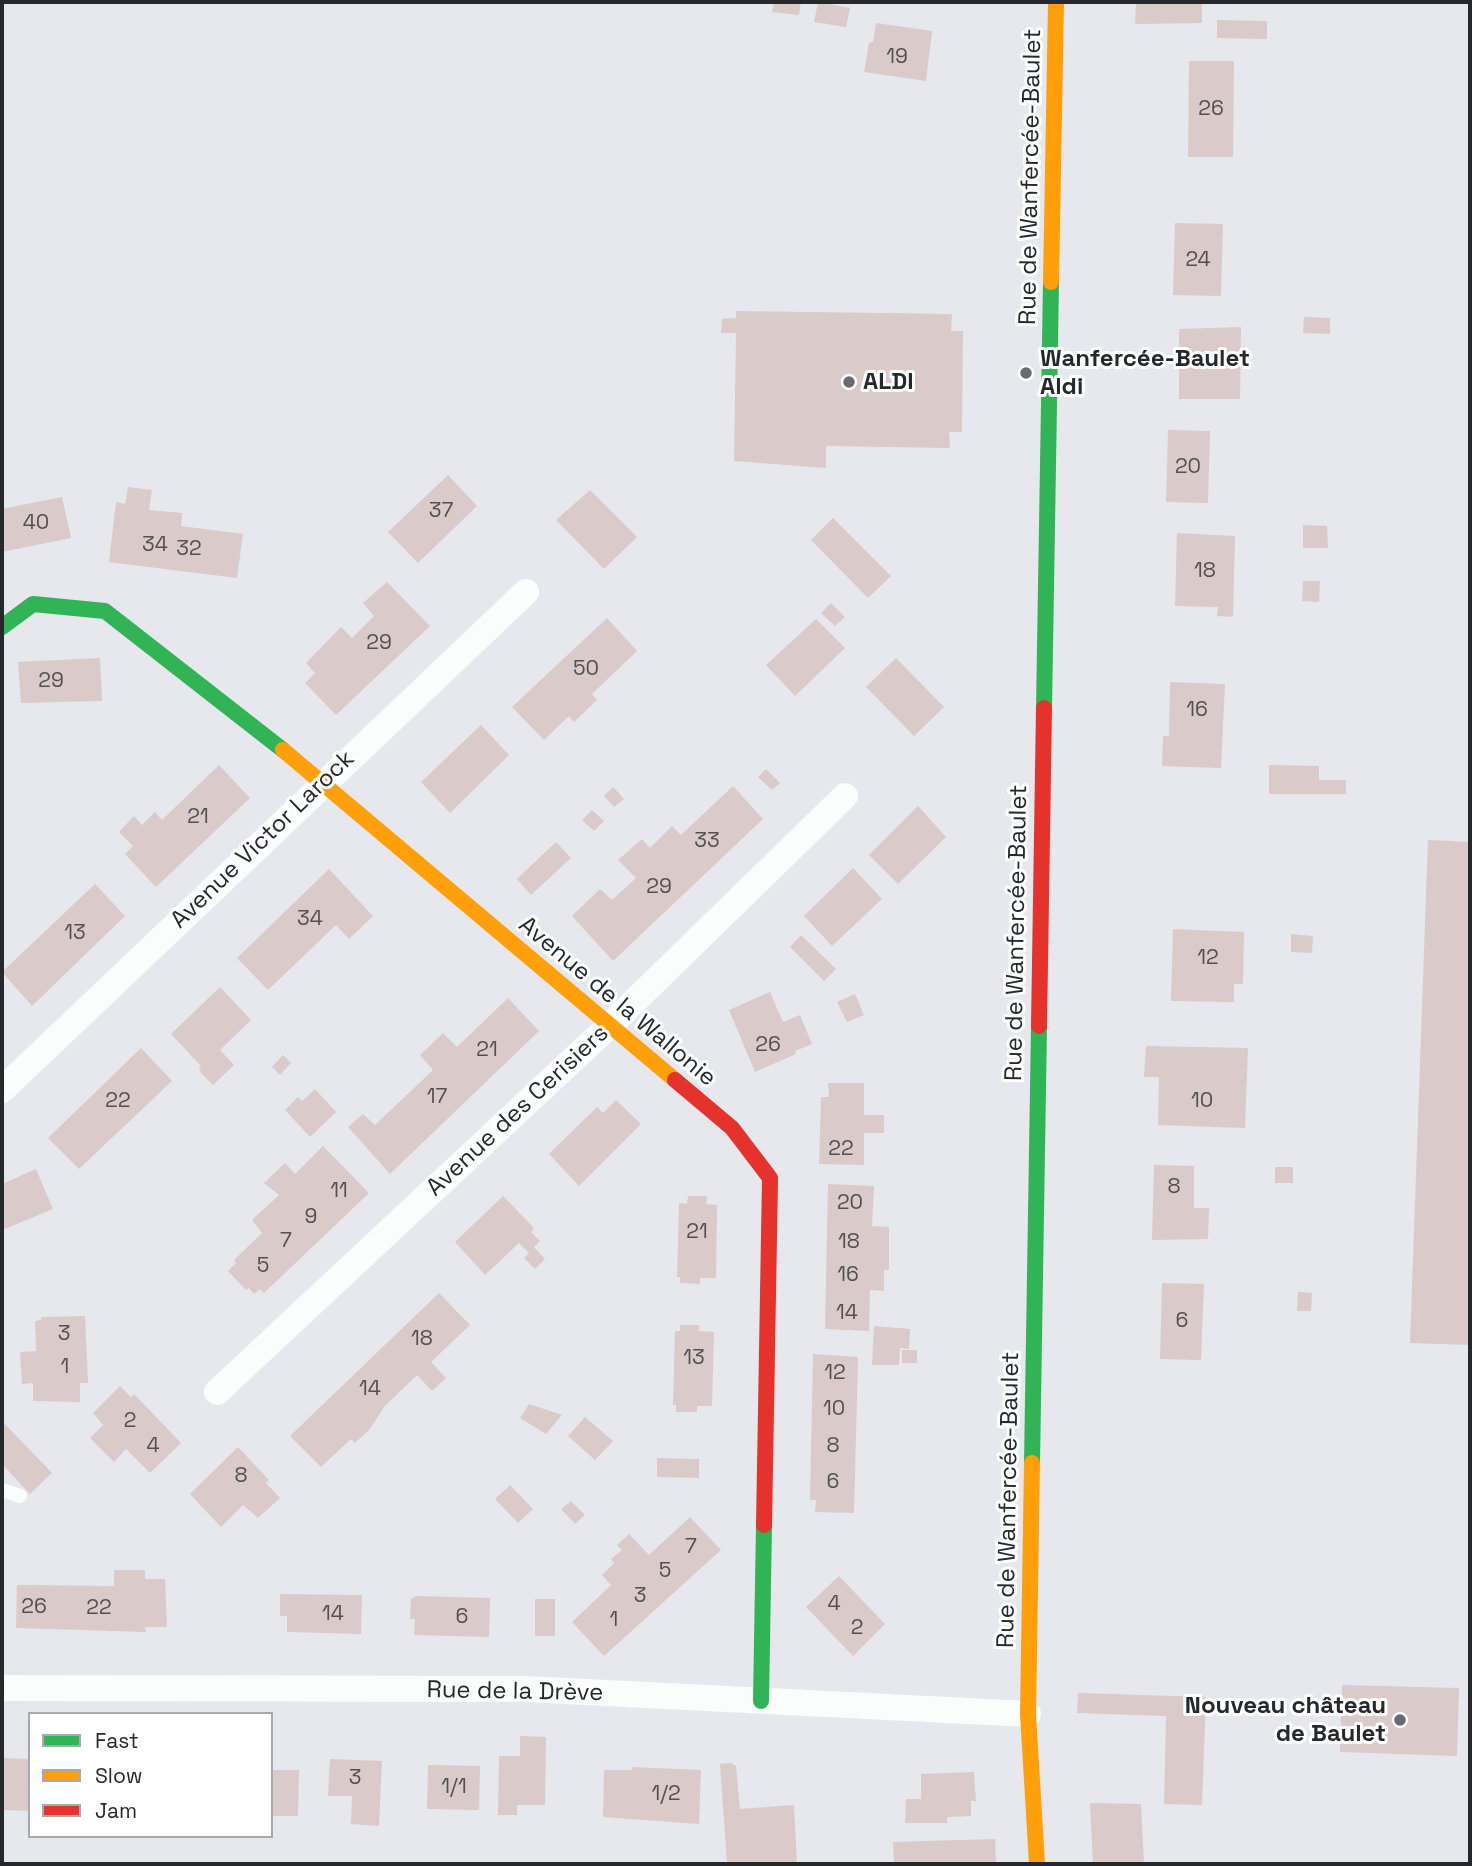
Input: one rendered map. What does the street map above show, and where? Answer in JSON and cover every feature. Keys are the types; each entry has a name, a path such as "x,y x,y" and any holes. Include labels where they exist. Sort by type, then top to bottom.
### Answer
{"main road":[{"name":"Rue de Wanfercée-Baulet","path":"1037,1864 1028,1714 1056,2"},
{"name":"Avenue de la Wallonie","path":"2,627 33,604 105,611 324,782 732,1128 770,1178 761,1701"}],"street":[{"name":"Avenue Victor Larock","path":"2,1090 526,592"},
{"name":"Avenue des Cerisiers","path":"218,1392 609,1026 845,796"},
{"name":"Rue de la Drève","path":"2,1688 525,1689 1028,1714"}],"lane":[{"path":"2,1490 20,1496"}],"building":[{"path":"774,2 801,2 799,15 772,12"},
{"path":"818,2 850,8 846,27 814,22"},
{"path":"1136,2 1202,2 1202,23 1135,24"},
{"path":"1217,20 1267,21 1267,39 1217,38"},
{"path":"876,23 932,31 926,81 864,72"},
{"path":"1189,61 1234,61 1233,157 1188,157"},
{"path":"1175,223 1223,224 1221,296 1173,295"},
{"name":"ALDI","path":"736,311 952,314 951,331 963,331 962,432 949,432 950,448 826,446 826,468 734,461 736,333 721,333 722,319 736,318"},
{"path":"1304,317 1330,318 1330,334 1303,333"},
{"path":"1241,327 1240,399 1179,399 1179,329"},
{"path":"1168,430 1210,431 1208,503 1166,502"},
{"path":"448,475 477,506 418,563 388,532"},
{"path":"128,487 152,490 149,510 182,513 181,526 243,534 237,578 109,562 116,502 125,504"},
{"path":"590,490 637,537 604,569 556,520"},
{"path":"62,497 71,538 2,552 2,509"},
{"path":"833,518 891,576 868,598 811,540"},
{"path":"1303,525 1327,526 1328,548 1303,548"},
{"path":"1177,533 1235,536 1233,617 1217,616 1218,607 1175,606"},
{"path":"1303,581 1320,581 1319,602 1302,601"},
{"path":"387,582 430,626 336,715 305,683 315,673 306,663 341,627 352,638 374,616 363,603"},
{"path":"831,603 845,617 835,626 821,613"},
{"path":"607,618 637,651 592,694 597,700 574,722 569,716 544,740 512,707"},
{"path":"816,619 845,648 795,696 766,665"},
{"path":"100,658 102,701 21,703 18,662"},
{"path":"896,658 944,707 914,736 866,687"},
{"path":"1170,682 1225,684 1221,768 1162,766 1163,736 1169,736"},
{"path":"481,725 509,755 450,813 421,782"},
{"path":"219,765 250,798 156,887 125,854 133,846 119,832 134,816 142,825 155,812 162,820"},
{"path":"1269,765 1319,766 1319,780 1346,780 1346,794 1269,794"},
{"path":"766,769 780,783 772,790 758,777"},
{"path":"733,786 763,819 613,961 572,916 600,889 612,900 636,878 618,860 642,839 650,848 672,826 681,835"},
{"path":"613,787 624,799 614,807 604,796"},
{"path":"918,806 946,837 898,884 869,855"},
{"path":"592,810 604,821 594,831 582,820"},
{"path":"1428,840 1470,842 1470,1345 1410,1343"},
{"path":"556,842 571,858 531,895 517,879"},
{"path":"853,868 882,899 832,946 804,916"},
{"path":"329,869 373,916 349,939 336,925 268,990 237,958"},
{"path":"95,884 125,916 32,1006 2,972"},
{"path":"1173,929 1244,932 1243,984 1234,984 1234,1002 1171,1001"},
{"path":"1291,934 1313,936 1312,953 1291,952"},
{"path":"801,935 836,969 824,981 790,947"},
{"path":"220,987 251,1020 220,1050 234,1065 213,1085 201,1073 201,1066 171,1034"},
{"path":"770,992 783,1022 800,1015 812,1044 755,1072 729,1010"},
{"path":"855,994 864,1015 847,1022 837,1002"},
{"path":"508,998 539,1031 390,1174 348,1127 363,1114 375,1125 433,1070 420,1055 443,1033 457,1047"},
{"path":"1146,1046 1248,1048 1245,1128 1158,1125 1159,1077 1144,1077"},
{"path":"141,1048 172,1081 79,1169 48,1138"},
{"path":"283,1055 291,1063 280,1075 272,1067"},
{"path":"828,1083 864,1083 864,1115 884,1115 884,1133 864,1133 864,1165 819,1164 821,1097 829,1097"},
{"path":"315,1089 336,1112 310,1137 285,1110 298,1097 302,1101"},
{"path":"616,1100 641,1124 579,1186 549,1154 597,1107 603,1113"},
{"path":"323,1146 369,1193 264,1293 260,1289 254,1294 249,1288 246,1290 228,1271 236,1263 234,1260 262,1233 252,1220 279,1195 264,1183 285,1163 295,1174"},
{"path":"1154,1165 1194,1166 1194,1208 1209,1208 1208,1239 1152,1240"},
{"path":"1275,1167 1293,1167 1293,1183 1275,1183"},
{"path":"36,1169 53,1209 2,1230 2,1184"},
{"path":"828,1184 874,1186 872,1226 889,1227 889,1270 884,1270 884,1291 870,1290 869,1331 825,1329"},
{"path":"503,1196 534,1228 531,1232 540,1241 534,1247 545,1259 535,1269 524,1258 529,1253 519,1243 485,1275 455,1242"},
{"path":"688,1196 707,1196 706,1204 717,1205 716,1278 700,1278 700,1284 680,1283 680,1277 677,1277 679,1203 687,1204"},
{"path":"1162,1283 1204,1284 1201,1360 1160,1359"},
{"path":"1298,1292 1312,1293 1311,1311 1297,1311"},
{"path":"439,1293 470,1325 431,1362 446,1378 432,1391 417,1375 384,1407 370,1429 355,1443 351,1439 321,1467 290,1436"},
{"path":"85,1316 88,1383 80,1383 80,1402 33,1401 33,1383 22,1384 20,1352 36,1351 35,1321 41,1320 41,1317"},
{"path":"680,1325 699,1325 699,1331 714,1332 712,1406 697,1406 697,1412 676,1412 676,1405 673,1405 675,1331 680,1331"},
{"path":"874,1326 910,1329 909,1349 900,1348 899,1365 872,1365"},
{"path":"902,1350 917,1350 917,1363 902,1363"},
{"path":"813,1354 858,1357 854,1513 815,1512 816,1500 810,1500"},
{"path":"120,1386 131,1397 134,1394 181,1443 150,1473 126,1449 114,1462 90,1438 103,1425 93,1413"},
{"path":"529,1404 562,1415 546,1434 520,1418"},
{"path":"585,1417 613,1441 595,1460 568,1436"},
{"path":"2,1421 52,1473 30,1494 2,1464"},
{"path":"238,1447 269,1480 266,1483 280,1498 258,1518 243,1505 221,1527 190,1494"},
{"path":"657,1458 699,1459 699,1478 657,1477"},
{"path":"510,1485 533,1509 518,1523 495,1499"},
{"path":"571,1501 585,1515 575,1524 561,1509"},
{"path":"690,1517 721,1550 604,1656 572,1622 611,1585 602,1575 614,1563 611,1559 622,1550 617,1545 629,1534 649,1555"},
{"path":"114,1570 145,1570 145,1579 165,1579 167,1627 145,1627 146,1632 16,1628 17,1585 114,1586"},
{"path":"839,1576 885,1624 853,1656 806,1607"},
{"path":"280,1594 362,1595 361,1634 287,1632 287,1616 280,1616"},
{"path":"416,1596 490,1598 489,1637 414,1635 415,1619 410,1619 411,1599"},
{"path":"535,1599 555,1599 555,1636 535,1636"},
{"name":"Nouveau château de Baulet","path":"1342,1685 1459,1688 1457,1756 1340,1752"},
{"path":"1078,1693 1206,1697 1202,1805 1164,1804 1166,1716 1077,1713"},
{"path":"520,1736 546,1737 545,1805 517,1805 517,1815 498,1815 499,1756 520,1756"},
{"path":"2,1758 28,1759 28,1811 2,1810"},
{"path":"330,1759 382,1761 379,1826 351,1824 352,1796 328,1796"},
{"path":"731,1763 736,1766 740,1809 794,1805 797,1864 727,1864 720,1764"},
{"path":"428,1765 480,1766 479,1810 427,1809"},
{"path":"632,1767 701,1770 699,1824 603,1817 604,1770 632,1770"},
{"path":"273,1770 299,1770 298,1816 273,1816"},
{"path":"974,1772 976,1801 971,1801 971,1816 947,1817 947,1823 905,1823 906,1799 921,1799 921,1774"},
{"path":"1090,1803 1141,1804 1144,1864 1093,1864"},
{"path":"995,1839 996,1864 894,1864 893,1842"}],"traffic: fast":[{"path":"1044,708 1051,282"},
{"path":"2,627 33,604 105,611 283,750"},
{"path":"1032,1463 1039,1026"},
{"path":"761,1701 764,1525"}],"traffic: slow":[{"path":"1051,282 1056,2"},
{"path":"283,750 675,1080"},
{"path":"1032,1463 1028,1714 1037,1864"}],"traffic: jam":[{"path":"1039,1026 1044,708"},
{"path":"675,1080 732,1128 770,1178 764,1525"}],"place":[{"name":"Wanfercée-Baulet Aldi","path":"1026,373"},
{"name":"ALDI","path":"849,382"},
{"name":"Nouveau château de Baulet","path":"1400,1720"}]}
